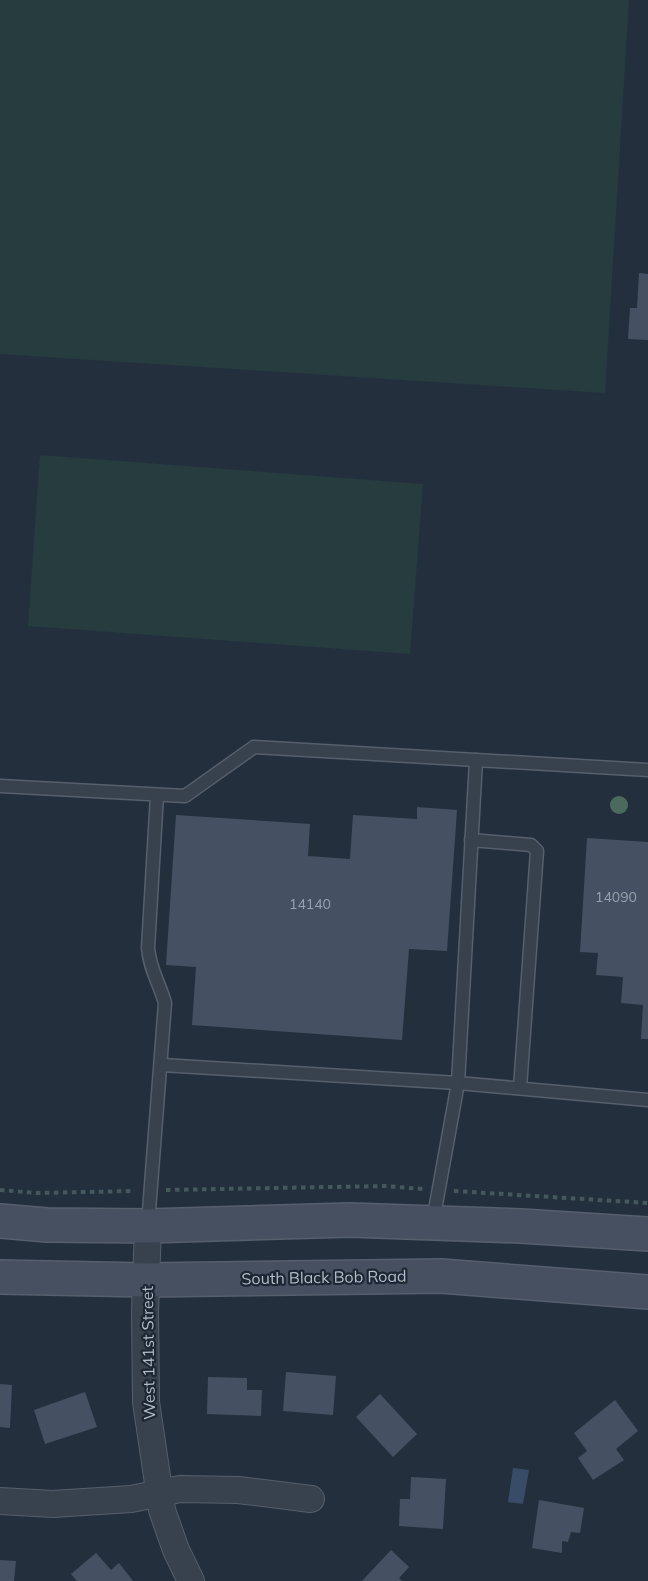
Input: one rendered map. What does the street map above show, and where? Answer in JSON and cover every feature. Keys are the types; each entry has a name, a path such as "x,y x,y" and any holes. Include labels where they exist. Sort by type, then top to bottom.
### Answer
{"main road":[{"path":"0,1221 47,1225 148,1226 350,1221 521,1226 648,1234"},
{"name":"South Black Bob Road","path":"0,1276 147,1280 441,1276 648,1292"}],"street":[{"name":"West 141st Street","path":"148,1226 146,1402 162,1510 176,1550 191,1581"},
{"path":"0,1501 53,1504 132,1499 180,1489 238,1490 311,1499"}],"lane":[{"path":"0,786 185,796 254,747 648,770"},
{"path":"433,1224 458,1083 476,760"},
{"path":"148,1226 165,1002 161,988 149,966 148,948 157,795"},
{"path":"471,840 531,844 537,851 520,1088"},
{"path":"162,1065 458,1083 648,1100"}],"green space":[{"path":"0,0 629,0 605,393 0,354"},
{"path":"40,455 423,484 410,654 28,626"}],"water":[{"path":"513,1468 529,1470 523,1504 508,1502"}],"building":[{"path":"639,273 648,274 648,340 628,339 630,308 637,308"},
{"path":"417,807 457,810 447,951 409,949 402,1040 192,1025 196,967 166,965 176,815 310,824 308,856 350,859 353,815 417,819"},
{"path":"587,838 648,842 648,1039 641,1039 643,1005 621,1003 623,977 596,975 598,953 580,952"},
{"path":"286,1372 336,1376 333,1415 283,1411"},
{"path":"208,1377 247,1378 247,1390 262,1390 261,1416 207,1414"},
{"path":"0,1384 12,1385 10,1428 0,1427"},
{"path":"85,1392 97,1427 45,1444 34,1410"},
{"path":"380,1394 417,1434 393,1457 356,1417"},
{"path":"615,1400 638,1431 616,1449 624,1460 593,1480 578,1458 587,1451 574,1433"},
{"path":"411,1477 446,1479 443,1529 399,1526 400,1499 410,1499"},
{"path":"539,1500 584,1508 580,1533 571,1532 568,1542 562,1541 562,1553 532,1548"},
{"path":"391,1550 409,1567 399,1578 402,1581 362,1581"},
{"path":"96,1553 111,1570 119,1563 133,1581 77,1581 71,1574"},
{"path":"0,1560 16,1561 14,1581 0,1581"}]}
